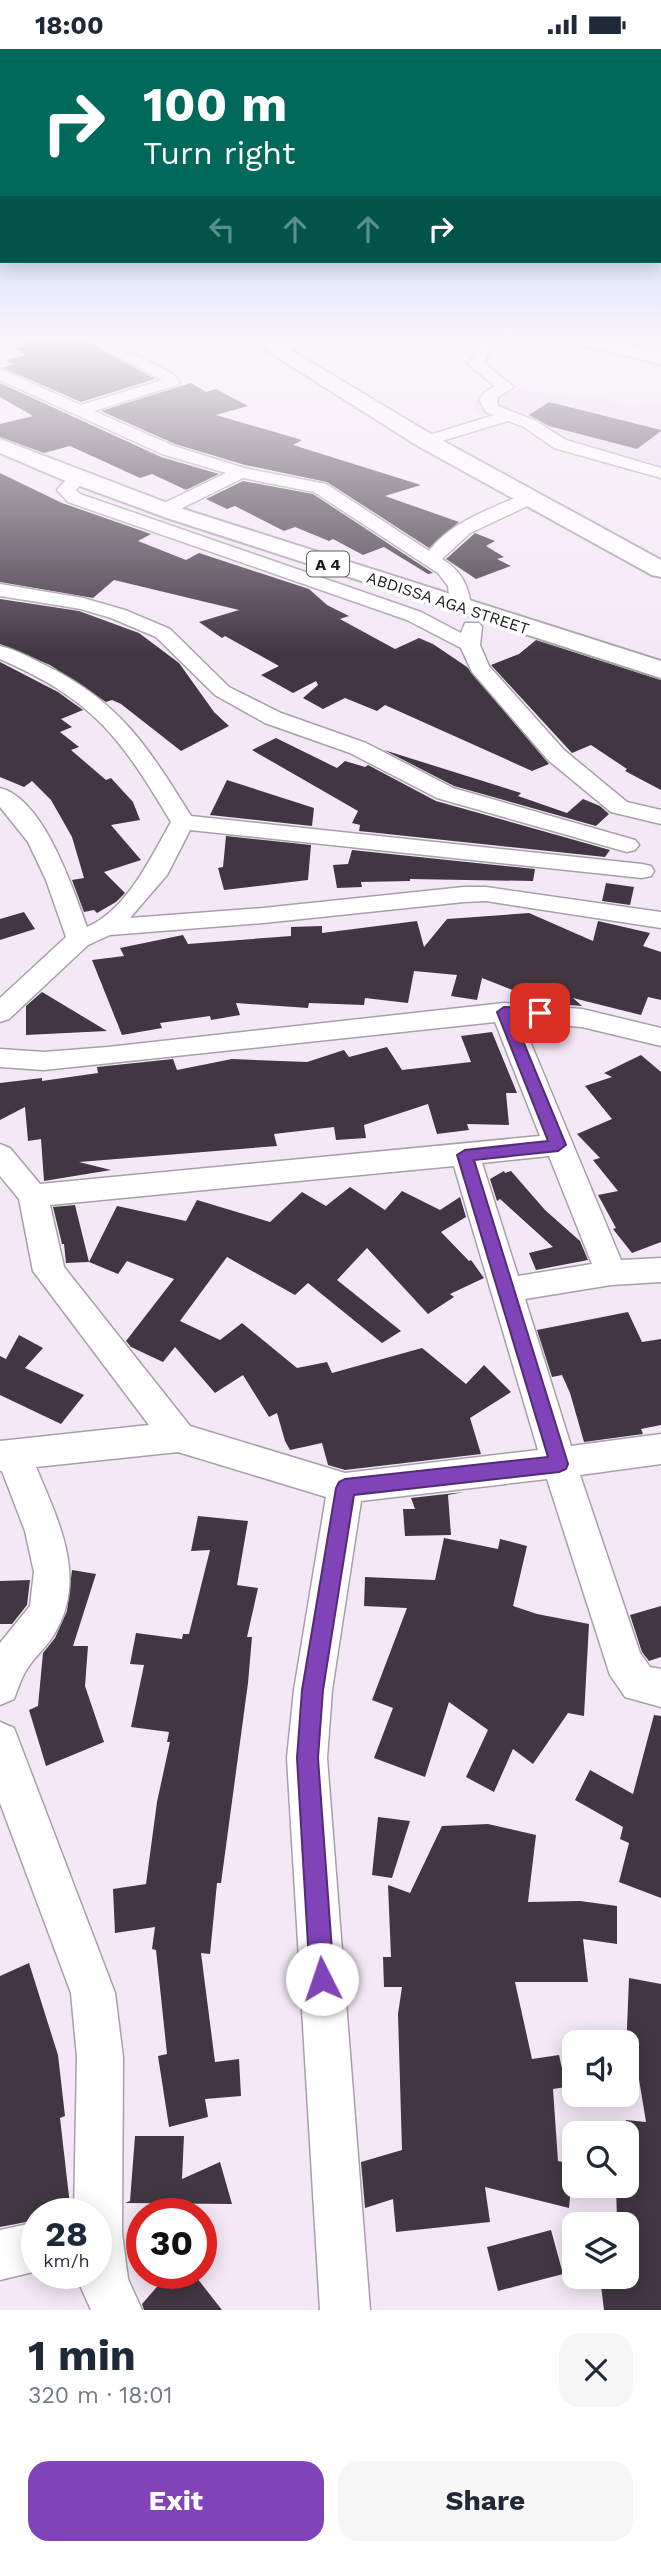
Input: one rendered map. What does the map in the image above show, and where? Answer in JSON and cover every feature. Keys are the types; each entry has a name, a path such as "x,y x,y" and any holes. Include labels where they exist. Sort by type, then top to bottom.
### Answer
{"main road":[{"path":"427,442 661,570"},
{"name":"ABDISSA AGA STREET","path":"5,451 166,509 467,610 661,670"}],"street":[{"path":"149,442 168,450 242,472 320,488 432,560 455,578 460,588 467,610 470,645 479,668 556,755 619,807 661,817"},
{"path":"555,442 661,473"},
{"path":"166,509 242,472"},
{"path":"77,478 66,490 74,498 414,616 470,645"},
{"path":"432,560 440,547 454,534 530,498"},
{"path":"0,590 83,604 118,614 163,633 222,691 273,718 358,748 445,793 627,845"},
{"path":"0,652 79,695 117,726 159,783 183,823"},
{"path":"0,795 24,818 38,837 79,939"},
{"path":"619,807 627,845 652,877"},
{"path":"183,823 303,833 652,877"},
{"path":"106,928 147,885 161,866 167,848 183,823"},
{"path":"0,1013 79,939 106,928 314,910 462,893 486,894 661,920"},
{"path":"504,1012 611,1273"},
{"path":"0,1058 44,1061 108,1056 504,1012 582,1018 661,1037"},
{"path":"33,1196 558,1145"},
{"path":"0,1154 33,1196 49,1271 178,1437"},
{"path":"465,1155 559,1464 624,1662 639,1684 661,1688"},
{"path":"506,1290 611,1273 661,1270"},
{"path":"0,1686 9,1662 36,1632 49,1608 53,1580 47,1545 7,1455 178,1437 345,1488 559,1464 661,1449"},
{"path":"345,1488 313,1690 307,1758 345,2310"},
{"path":"0,1742 93,1993 100,2057 98,2198"},
{"path":"0,2255 21,2250"},
{"path":"107,2289 117,2310"}],"shaded area":[{"path":"574,442 661,442 661,468"}],"building":[{"path":"12,442 127,442 161,457 219,474 186,490 152,474 140,478 70,446 44,453"},
{"path":"169,442 299,442 293,445 421,485 385,496 459,522 429,548 327,482 245,465"},
{"path":"608,442 647,442 637,449"},
{"path":"0,473 62,503 151,534 138,541 186,560 199,553 309,589 327,605 349,616 340,619 395,649 419,638 433,644 467,667 549,764 532,771 385,705 377,711 345,698 323,709 303,698 318,685 316,681 293,693 261,675 279,666 225,636 222,638 199,622 239,610 114,580 93,598 0,582"},
{"path":"243,481 313,494 433,573 428,574 384,547 363,555 333,539 329,541 295,527 284,531 235,506 227,509 206,499"},
{"path":"475,533 495,541 486,546 504,557 497,559 511,566 476,579 446,559"},
{"path":"0,599 79,611 139,633 179,663 214,712 229,726 181,751 121,704 112,700 106,702 50,665 0,644"},
{"path":"536,640 661,680 661,790 625,771 627,769 591,745 572,753 491,665 519,654"},
{"path":"0,662 58,692 83,710 61,719 72,727 60,732 79,747 71,750 106,780 111,778 133,802 140,820 111,825 141,860 104,872 125,893 97,913 94,910 84,912 72,880 84,878 72,837 51,800 32,781 24,787 0,777"},
{"path":"276,738 337,768 345,761 365,767 368,765 436,801 610,850 605,857 359,831 360,825 352,823 358,811 252,750"},
{"path":"384,750 521,793 518,796 567,813 583,799 600,806 609,814 596,826 454,786"},
{"path":"227,780 314,808 312,826 210,815"},
{"path":"226,836 311,845 308,880 224,890 218,868 223,867"},
{"path":"352,850 535,869 533,881 410,879 361,882 362,887 337,888 333,865 348,864"},
{"path":"606,883 634,887 630,905 602,901"},
{"path":"24,912 35,929 0,940 0,919"},
{"path":"529,913 593,941 598,921 650,933 643,946 661,952 661,1000 648,997 641,1015 573,998 582,1006 545,1003 482,978 477,1000 451,996 457,975 414,971 408,1003 365,998 364,1005 309,1003 308,1008 236,1003 240,1015 160,1023 162,1028 122,1035 92,960 124,956 120,948 183,935 188,944 291,936 291,927 322,926 322,933 417,921 424,947 447,919"},
{"path":"42,992 107,1031 26,1035 26,1006"},
{"path":"492,1032 517,1093 506,1093 509,1125 467,1124 469,1130 437,1134 428,1104 364,1125 366,1138 336,1140 334,1127 274,1134 277,1146 79,1162 111,1170 44,1181 41,1139 28,1141 25,1107 0,1120 0,1083 42,1078 42,1081 98,1073 97,1067 173,1059 177,1070 232,1059 307,1062 344,1050 349,1057 387,1047 402,1070 471,1062 461,1036"},
{"path":"641,1055 661,1072 661,1242 632,1253 613,1229 616,1228 598,1195 618,1191 593,1160 600,1158 577,1134 612,1119 585,1086 612,1077 604,1073"},
{"path":"504,1171 511,1171 545,1210 580,1241 588,1260 536,1270 529,1253 553,1247 500,1199 497,1201 490,1179"},
{"path":"350,1187 385,1210 402,1191 440,1210 460,1197 466,1217 441,1232 471,1260 484,1278 450,1294 454,1297 428,1314 367,1248 337,1280 401,1331 382,1343 308,1283 295,1295 227,1257 180,1321 220,1340 242,1323 297,1368 327,1362 332,1373 422,1348 466,1384 484,1365 511,1392 470,1418 481,1454 345,1470 328,1465 322,1443 290,1450 277,1413 269,1417 243,1375 215,1393 175,1347 163,1362 131,1347 126,1341 174,1279 127,1261 118,1274 89,1262 117,1206 186,1221 197,1200 270,1222 302,1192 326,1206"},
{"path":"75,1205 89,1262 66,1263 64,1244 53,1207"},
{"path":"628,1312 642,1342 661,1339 661,1425 641,1429 643,1434 584,1442 570,1393 562,1375 552,1377 537,1330"},
{"path":"19,1335 43,1348 25,1368 84,1395 61,1424 0,1395 0,1356 6,1359"},
{"path":"464,1492 448,1495 451,1535 405,1536 403,1509 415,1509 411,1498"},
{"path":"198,1516 248,1521 237,1585 258,1588 247,1637 252,1637 248,1683 221,1883 217,1883 210,1954 201,1953 215,2062 239,2059 241,2096 205,2099 208,2117 169,2127 158,2056 167,2054 156,1950 152,1949 155,1927 115,1933 113,1889 146,1884 157,1802 170,1742 167,1742 169,1732 131,1727 144,1665 130,1664 136,1633 182,1639 183,1634 189,1634 210,1550 191,1551"},
{"path":"444,1538 498,1549 500,1539 527,1546 513,1606 537,1614 589,1624 584,1716 568,1713 533,1764 513,1749 494,1792 466,1777 488,1730 449,1702 425,1777 374,1758 393,1708 372,1700 407,1608 364,1606 365,1577 435,1580"},
{"path":"72,1570 96,1574 73,1646 88,1646 85,1686 104,1742 46,1766 29,1710 38,1706 43,1653 55,1638 67,1611"},
{"path":"30,1580 27,1605 12,1624 0,1624 0,1581"},
{"path":"661,1606 661,1657 649,1661 642,1652 630,1615"},
{"path":"654,1715 661,1716 661,1898 619,1882 629,1843 620,1839 623,1827 575,1800 590,1770 633,1794"},
{"path":"378,1817 410,1821 392,1878 372,1875"},
{"path":"488,1824 536,1835 528,1902 580,1901 617,1906 617,1944 583,1939 588,1982 515,1982 532,2059 559,2055 562,2088 553,2089 558,2161 562,2162 562,2198 570,2198 569,2208 485,2187 490,2222 396,2232 393,2199 365,2208 361,2162 402,2150 398,2014 402,1987 384,1987 383,1957 391,1957 388,1885 410,1893 442,1826"},
{"path":"29,1963 58,2055 65,2116 60,2118 69,2198 21,2198 21,2223 0,2227 0,1976"},
{"path":"629,1978 661,1984 661,2310 604,2310 601,2289 639,2289 639,2212 617,2212 616,2198 639,2198 639,2121 646,2122 639,2079 639,2030 627,2030"},
{"path":"135,2136 184,2136 182,2179 220,2162 232,2204 217,2204 217,2198 130,2198"},
{"path":"551,2230 562,2274 498,2291 487,2247"},
{"path":"155,2289 206,2289 222,2310 144,2310 142,2304"}],"route":[{"path":"322,1979 307,1758 313,1690 345,1488 559,1464 465,1155 558,1145 504,1012 540,1013"}]}
